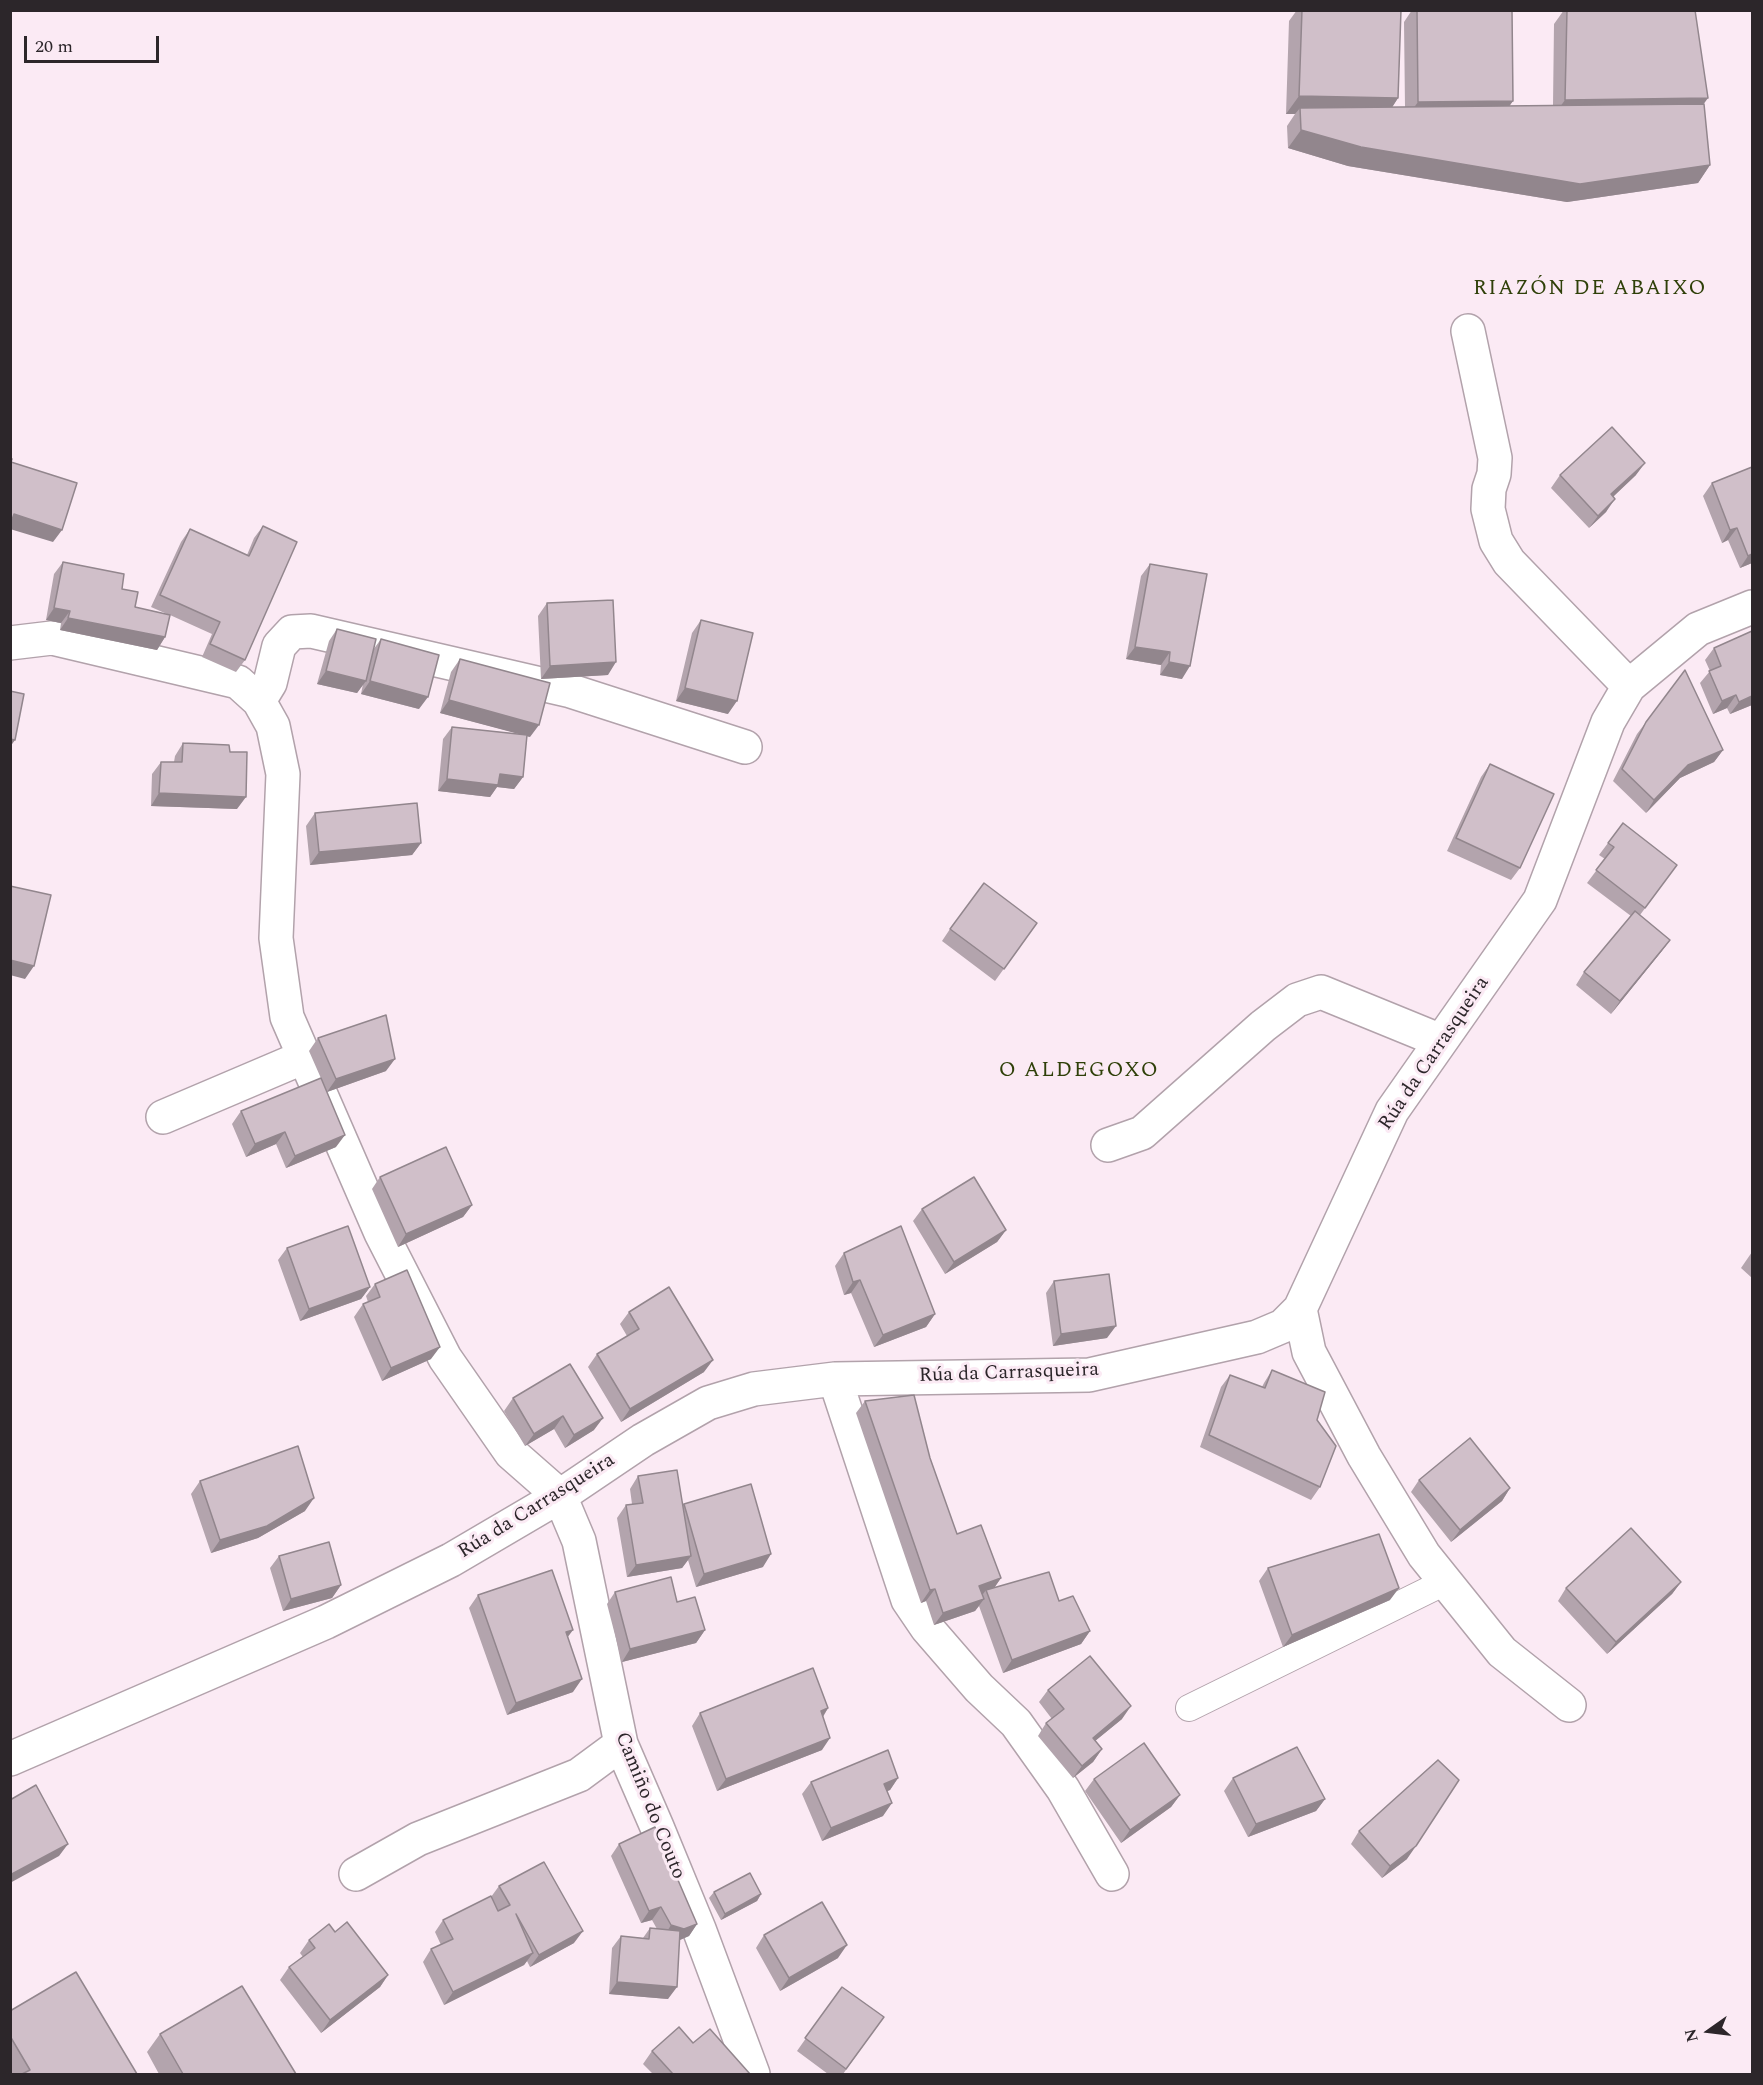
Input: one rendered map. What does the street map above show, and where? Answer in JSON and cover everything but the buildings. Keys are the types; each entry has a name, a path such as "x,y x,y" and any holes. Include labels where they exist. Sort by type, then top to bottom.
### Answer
{"street":[{"path":"1468,331 1495,458 1488,509 1496,541 1509,562 1629,686"},
{"name":"Rúa da Carrasqueira","path":"10,1759 326,1622 451,1560 560,1496 643,1440 708,1404 754,1389 835,1379 1089,1375 1257,1337 1283,1326 1300,1309 1392,1111 1540,900 1608,722 1629,686 1698,629 1752,607"},
{"path":"259,701 270,683 279,646 292,633 311,631 571,691 745,747"},
{"path":"10,642 52,638 238,682 259,701 273,726 284,774 276,939 287,1017 381,1233 445,1358 511,1453 560,1496"},
{"path":"1108,1145 1142,1133 1263,1026 1297,1000 1321,992 1441,1041"},
{"path":"163,1117 304,1057"},
{"path":"1300,1309 1308,1352 1364,1456 1424,1555 1502,1652 1569,1705"},
{"path":"835,1379 908,1600 927,1628 978,1688 1016,1724 1063,1789 1112,1874"},
{"name":"Camiño do Couto","path":"560,1496 579,1541 621,1744 699,1929 753,2074"},
{"path":"356,1874 418,1839 579,1775 621,1744"}],"lane":[{"path":"1189,1708 1445,1582"}],"district":[{"name":"RIAZÓN DE ABAIXO","path":"1590,290"},
{"name":"O ALDEGOXO","path":"1079,1072"}]}
